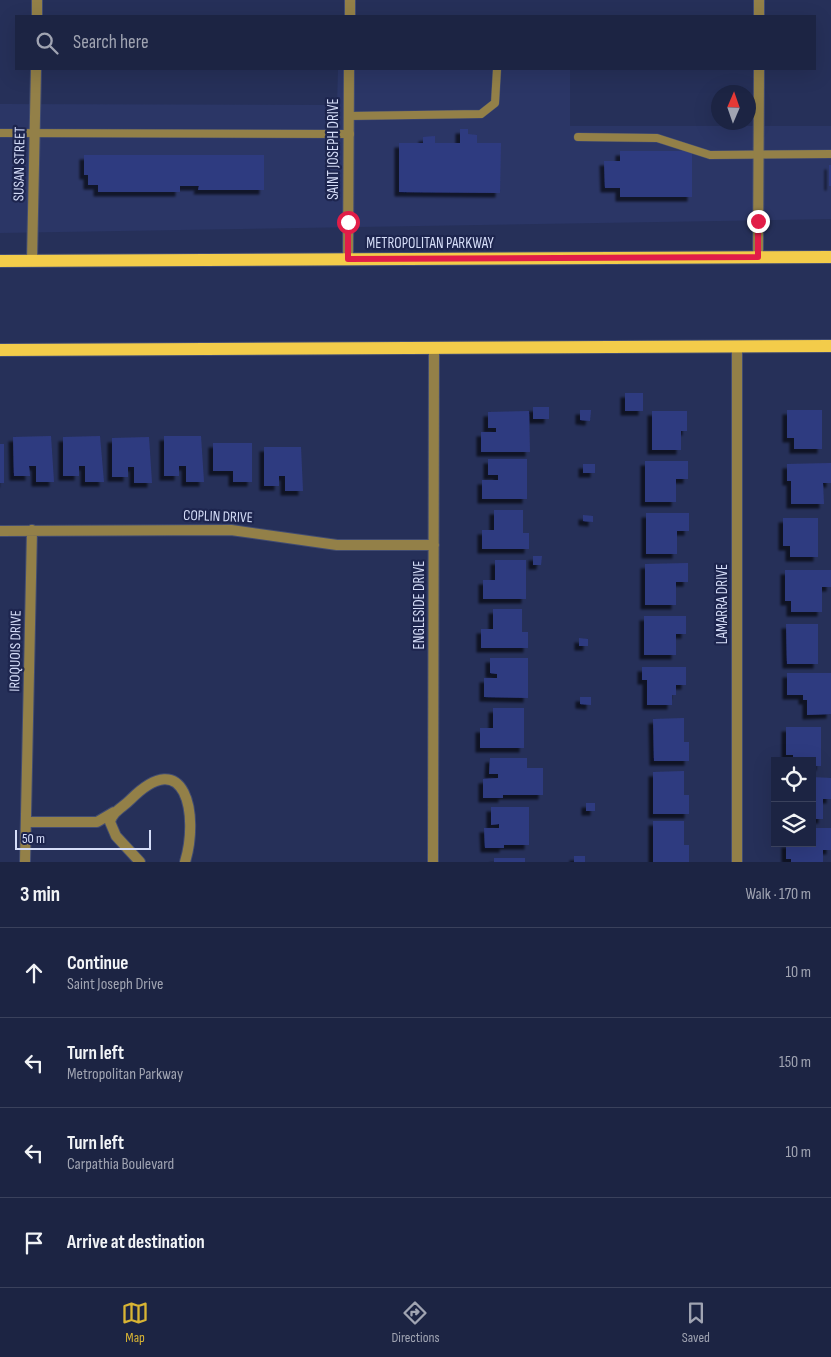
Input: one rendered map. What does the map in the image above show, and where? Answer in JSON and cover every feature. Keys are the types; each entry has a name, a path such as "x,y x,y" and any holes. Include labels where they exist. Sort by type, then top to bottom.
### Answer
{"main road":[{"name":"METROPOLITAN PARKWAY","path":"0,261 831,257"},
{"path":"0,350 831,346"}],"street":[{"path":"37,0 37,15"},
{"path":"350,0 350,15"},
{"path":"759,0 759,15"},
{"name":"SUSAN STREET","path":"32,260 36,70"},
{"name":"SAINT JOSEPH DRIVE","path":"348,259 349,70"},
{"path":"758,257 759,70"},
{"name":"LAMARRA DRIVE","path":"737,346 737,862"},
{"name":"ENGLESIDE DRIVE","path":"433,862 434,347"},
{"name":"COPLIN DRIVE","path":"0,530 231,530 337,545 434,545"},
{"name":"IROQUOIS DRIVE","path":"25,862 32,530"},
{"path":"26,822 98,822 114,812 150,782 156,779 175,782 185,790 189,804 191,828 185,862"},
{"path":"114,812 110,822 111,829 140,862"},
{"path":"98,822 116,836"}],"lane":[{"path":"348,116 481,114 496,103 497,70"},
{"path":"0,133 350,134"},
{"path":"578,137 657,138 710,155 831,154"}],"shaded area":[{"path":"338,70 570,70 570,126 711,126 711,130 756,130 756,126 831,126 831,219 0,233 0,104 337,105"}],"building":[{"path":"460,129 468,129 468,134 477,135 477,143 501,143 500,193 399,192 399,143 423,143 423,137 435,136 435,143 460,143"},
{"path":"620,151 692,151 692,197 620,197 620,188 605,188 604,161 620,161"},
{"path":"84,155 264,155 264,190 198,190 199,186 180,186 180,192 98,192 98,185 88,185 88,175 84,175"},
{"path":"829,165 831,165 831,186 829,186"},
{"path":"625,393 643,393 643,411 625,411"},
{"path":"533,407 549,407 549,419 533,419"},
{"path":"580,410 591,410 590,421 580,420"},
{"path":"787,410 822,410 822,449 794,449 794,438 787,438"},
{"path":"529,411 530,452 481,452 481,432 496,432 496,428 488,428 488,412"},
{"path":"652,411 687,411 687,431 681,431 681,450 652,450"},
{"path":"51,436 54,482 36,482 36,466 29,466 30,476 14,476 13,437"},
{"path":"100,436 104,482 85,482 85,466 79,466 79,476 63,476 63,437"},
{"path":"164,436 201,436 204,482 186,482 186,466 179,466 179,476 164,476"},
{"path":"149,437 152,483 134,483 134,467 128,467 128,477 112,477 112,438"},
{"path":"213,443 252,443 252,482 233,482 233,471 213,471"},
{"path":"0,444 4,444 4,483 0,483"},
{"path":"264,447 301,447 303,491 285,491 285,476 279,476 279,486 264,486"},
{"path":"488,459 527,459 527,499 482,499 482,480 498,480 498,475 488,475"},
{"path":"645,461 688,461 688,479 676,479 676,502 645,502"},
{"path":"831,463 831,483 823,483 824,504 791,504 791,481 787,481 787,464"},
{"path":"583,464 595,464 595,473 583,473"},
{"path":"494,510 523,510 523,533 529,533 529,549 482,549 482,530 494,530"},
{"path":"646,513 689,513 689,531 677,531 677,554 646,554"},
{"path":"583,515 593,516 593,522 583,521"},
{"path":"783,518 818,518 818,557 790,557 790,546 783,546"},
{"path":"533,556 542,556 541,565 533,565"},
{"path":"495,560 526,560 526,599 483,599 483,580 495,580"},
{"path":"688,563 688,582 676,582 676,605 645,605 645,564"},
{"path":"785,570 831,570 831,587 822,587 822,612 791,612 791,601 785,601"},
{"path":"493,609 522,609 522,632 528,632 528,648 481,648 481,629 493,629"},
{"path":"644,616 686,616 686,634 676,634 676,655 644,655"},
{"path":"786,624 818,624 818,664 787,664"},
{"path":"579,638 588,639 588,646 579,646"},
{"path":"490,658 528,658 528,698 484,697 484,678 497,678 497,674 490,673"},
{"path":"642,667 686,667 686,685 676,685 676,695 672,695 672,705 647,705 647,680 642,680"},
{"path":"787,673 831,673 831,714 807,715 807,700 803,700 803,695 787,695"},
{"path":"580,697 591,697 591,705 580,704"},
{"path":"493,708 524,708 524,748 480,748 480,728 493,728"},
{"path":"684,718 684,742 689,742 689,761 654,761 653,719"},
{"path":"786,727 821,727 821,766 816,766 816,757 793,757 793,755 786,755"},
{"path":"490,758 527,758 527,768 543,768 543,795 503,795 503,798 483,798 483,779 498,778 498,774 489,774"},
{"path":"684,771 684,795 689,795 689,814 653,814 653,772"},
{"path":"816,777 831,778 831,799 823,799 823,819 816,819"},
{"path":"586,803 595,803 595,811 586,811"},
{"path":"491,807 529,807 529,845 504,845 504,848 485,848 484,828 499,828 499,824 491,825"},
{"path":"653,821 684,821 684,845 689,845 689,862 653,862"},
{"path":"816,828 831,828 831,850 823,850 823,862 791,862 791,859 786,859 786,847 816,847"},
{"path":"574,856 585,856 585,862 574,862"},
{"path":"494,858 525,858 525,862 494,862"}],"route":[{"path":"348,222 348,259 758,257 758,221"}]}
